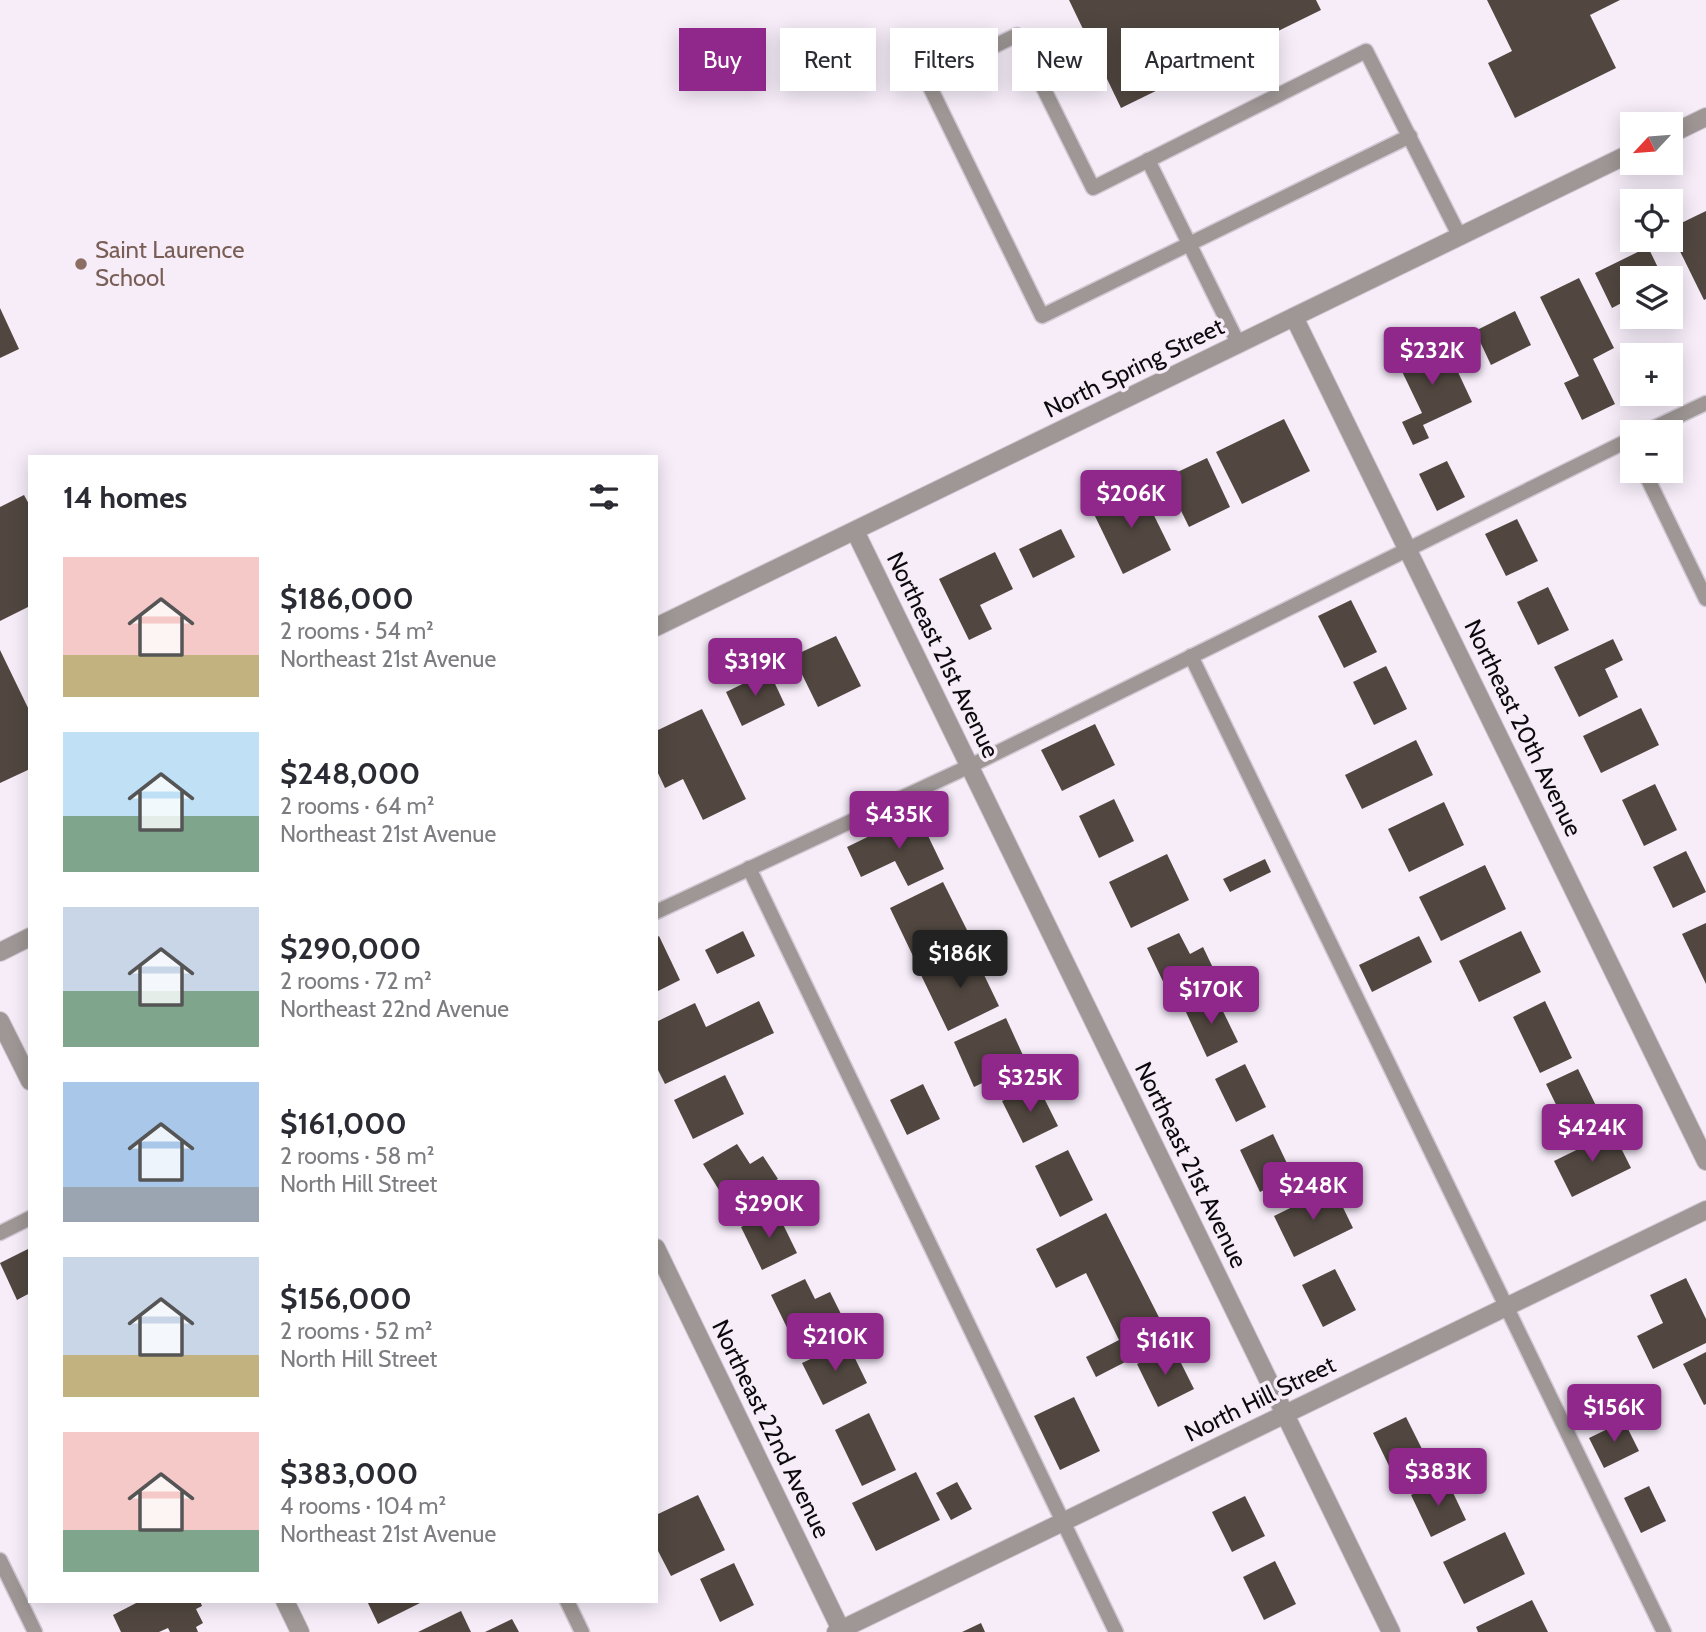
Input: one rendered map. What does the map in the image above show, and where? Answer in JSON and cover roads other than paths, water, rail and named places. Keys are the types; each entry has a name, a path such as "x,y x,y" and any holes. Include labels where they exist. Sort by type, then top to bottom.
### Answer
{"street":[{"path":"1684,128 1706,117"},
{"name":"North Spring Street","path":"658,626 1620,158"},
{"name":"Northeast 20th Avenue","path":"1294,317 1706,1161"},
{"name":"Northeast 21st Avenue","path":"855,531 1391,1632"},
{"path":"0,952 28,938"},
{"path":"0,1021 28,1077"},
{"name":"North Hill Street","path":"840,1631 1706,1210"},
{"name":"Northeast 22nd Avenue","path":"658,1252 840,1631"},
{"path":"286,1603 300,1632"}],"lane":[{"path":"1410,136 1042,316 926,79 1017,35 1093,188 1366,51 1410,136 1460,237"},
{"path":"1148,160 1239,345"},
{"path":"1670,420 1706,403"},
{"path":"658,911 970,766 1408,548 1620,447"},
{"path":"1650,483 1706,599"},
{"path":"1191,656 1664,1632"},
{"path":"749,868 1116,1632"},
{"path":"0,1233 28,1220"},
{"path":"0,1560 35,1632"},
{"path":"568,1603 582,1632"}],"place":[{"name":"Saint Laurence School","path":"81,264"}]}
